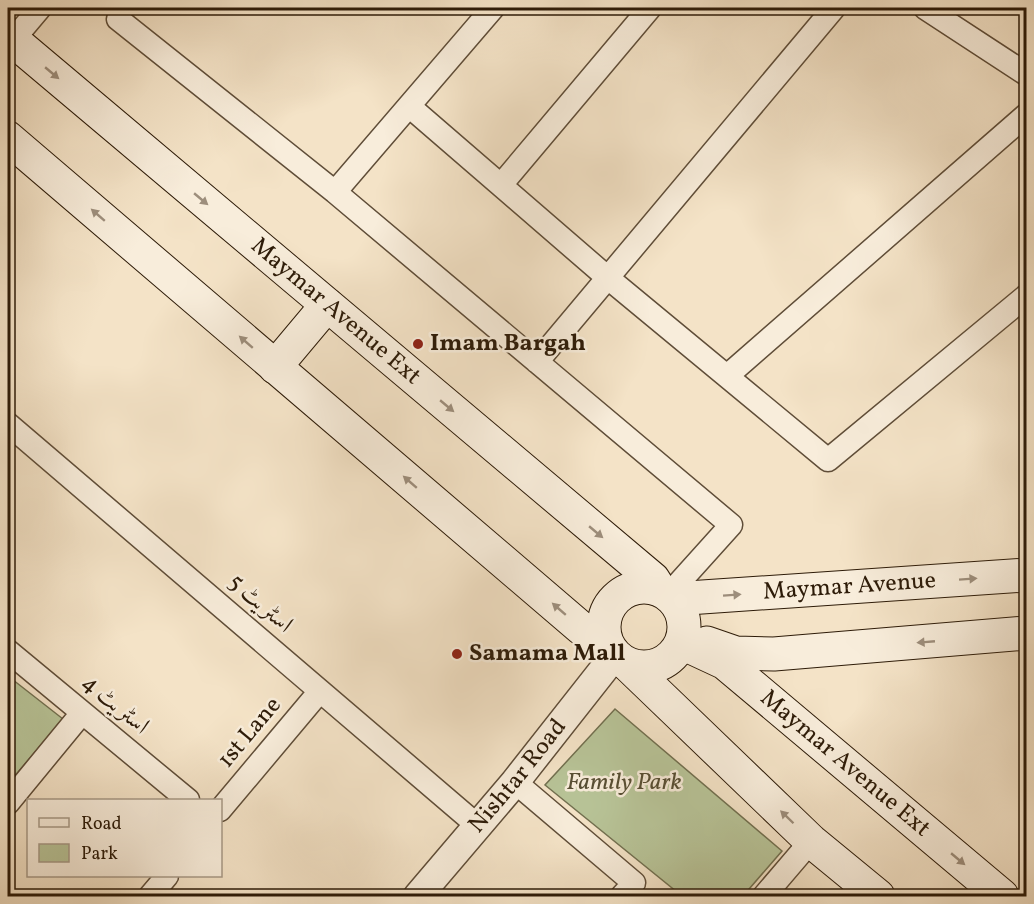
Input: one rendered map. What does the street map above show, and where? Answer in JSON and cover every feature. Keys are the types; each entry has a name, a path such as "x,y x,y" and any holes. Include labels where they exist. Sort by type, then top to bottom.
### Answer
{"main road":[{"name":"Maymar Avenue Ext","path":"10,38 667,594"},
{"path":"8,138 581,628 617,654 812,841 878,897"},
{"path":"275,367 327,305"},
{"name":"Maymar Avenue","path":"667,594 1026,574"},
{"path":"645,587 667,594 682,612 685,627 682,639 673,656 660,665 644,668 617,654 603,627 607,611 616,598 629,590 645,587"},
{"path":"682,639 736,653 774,654 1026,633"},
{"name":"Maymar Avenue Ext","path":"682,639 725,663 1002,897"}],"street":[{"path":"10,38 40,8"},
{"path":"335,192 493,8"},
{"path":"501,185 650,8"},
{"path":"537,362 834,8"},
{"path":"925,8 1026,74"},
{"path":"118,19 335,192 731,525 667,594"},
{"path":"409,106 608,278 828,460 1026,296"},
{"path":"727,376 1026,116"},
{"name":"اسٹریٹ 5","path":"8,424 478,826"},
{"name":"اسٹریٹ 4","path":"8,651 186,799"},
{"name":"Nishtar Road","path":"418,897 515,782 617,654"},
{"name":"1st Lane","path":"222,808 320,691"},
{"path":"8,803 82,713"},
{"path":"515,782 628,890"},
{"path":"764,897 812,841"},
{"path":"150,897 166,877"}],"green space":[{"path":"8,676 63,719 8,784"},
{"name":"Family Park","path":"615,709 782,851 743,896 682,896 545,785"}],"place":[{"name":"Imam Bargah","path":"418,344"},
{"name":"Samama Mall","path":"457,654"}]}
